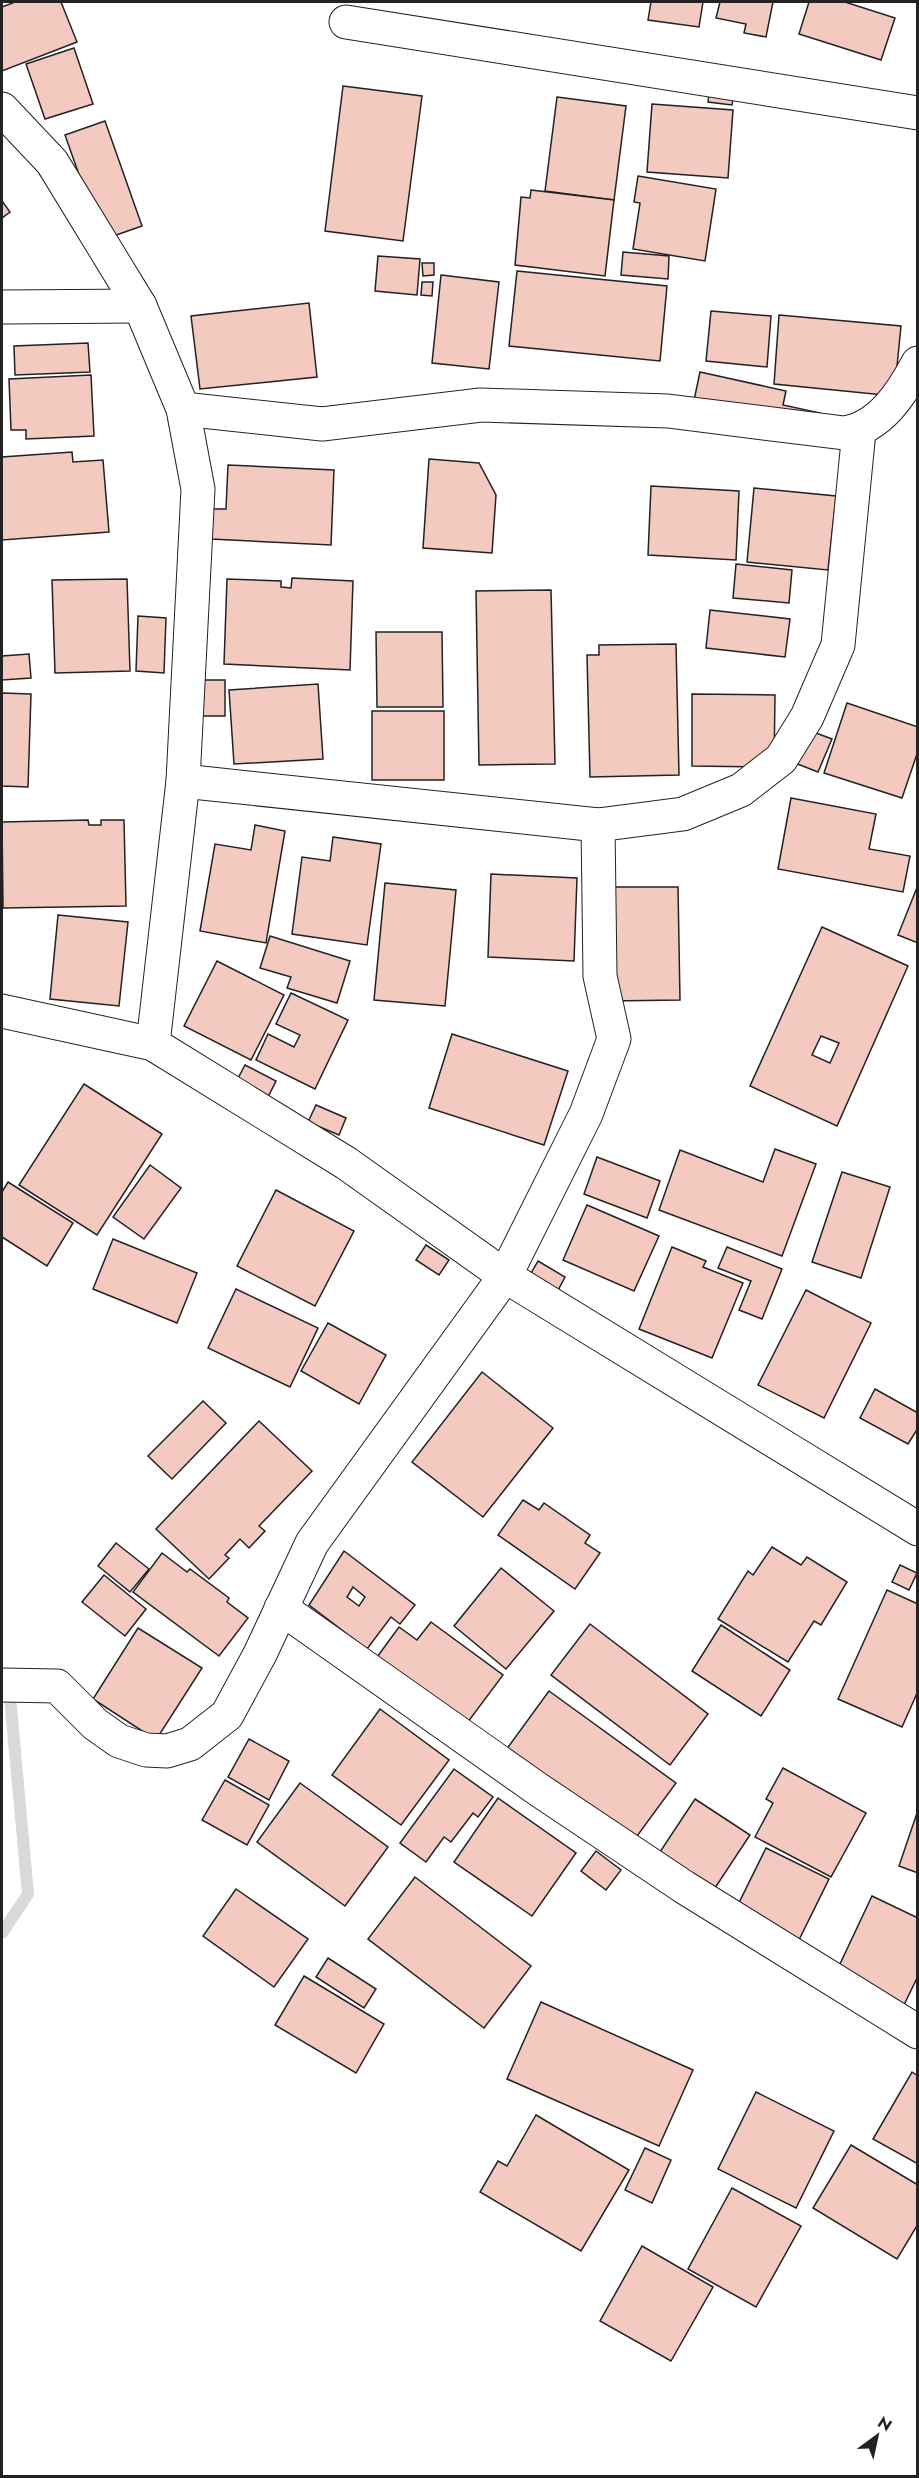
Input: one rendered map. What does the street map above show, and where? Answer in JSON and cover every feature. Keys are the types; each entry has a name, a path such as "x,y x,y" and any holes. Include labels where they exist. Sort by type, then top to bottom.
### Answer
{"street":[{"path":"346,22 918,113"},
{"path":"2,109 52,162 140,306 183,409 198,489 183,781 153,1044"},
{"path":"2,307 140,306"},
{"path":"183,409 322,424 492,405 668,411 833,432 859,431 875,421 904,388 918,363"},
{"path":"183,781 598,825 683,814 741,790 781,759 807,717 838,645 859,431"},
{"path":"17,1685 57,1686 95,1724 119,1741 146,1750 167,1751 190,1744 227,1715 282,1608 312,1543 505,1276 586,1114 614,1039 600,976 598,825"},
{"path":"2,1011 153,1044 346,1163 505,1276 917,1529"},
{"path":"282,1608 539,1790 684,1887 918,2032"}],"building":[{"path":"15,2 61,2 77,42 2,71 2,7"},
{"path":"651,2 703,2 699,27 648,20"},
{"path":"720,2 773,2 766,37 744,33 746,24 716,18"},
{"path":"809,2 845,2 895,18 881,60 799,34"},
{"path":"74,48 93,104 45,119 26,64"},
{"path":"710,83 735,86 732,105 708,102"},
{"path":"343,86 422,96 403,241 325,231"},
{"path":"557,97 626,106 614,200 545,191"},
{"path":"652,104 733,110 728,178 647,172"},
{"path":"105,121 142,226 102,240 65,135"},
{"path":"638,176 716,189 705,261 633,249 640,203 634,202"},
{"path":"531,190 614,200 605,276 515,265 521,197 530,198"},
{"path":"2,201 10,212 2,218"},
{"path":"623,252 669,256 668,279 621,275"},
{"path":"378,256 420,259 417,295 375,291"},
{"path":"422,263 434,263 434,275 423,276"},
{"path":"517,271 667,286 660,361 509,346"},
{"path":"441,275 499,282 489,369 432,363"},
{"path":"422,282 433,282 432,296 421,295"},
{"path":"309,303 317,377 200,389 191,316"},
{"path":"711,311 771,316 767,367 706,361"},
{"path":"779,315 901,326 894,396 774,384"},
{"path":"88,343 90,372 15,375 14,346"},
{"path":"700,372 786,391 783,405 820,413 816,433 693,405"},
{"path":"91,375 94,436 26,439 26,430 11,430 9,379"},
{"path":"72,452 73,462 103,460 109,532 2,540 2,457"},
{"path":"429,459 479,463 496,495 492,553 423,548"},
{"path":"228,465 334,470 331,545 211,539 213,509 226,509"},
{"path":"651,486 739,491 736,560 648,555"},
{"path":"754,488 836,496 828,570 747,562"},
{"path":"736,564 792,570 789,603 733,598"},
{"path":"292,578 353,581 350,670 224,664 227,579 281,581 281,587 291,588"},
{"path":"127,579 130,671 55,673 52,580"},
{"path":"551,590 555,764 479,765 476,591"},
{"path":"710,610 790,619 785,657 706,648"},
{"path":"138,616 166,618 164,673 136,671"},
{"path":"376,632 442,632 443,707 377,707"},
{"path":"676,644 679,775 590,777 587,655 599,655 599,645"},
{"path":"29,654 31,678 2,680 2,656"},
{"path":"198,680 225,680 225,716 198,716"},
{"path":"318,684 323,759 234,764 229,690"},
{"path":"2,693 31,694 28,787 2,786"},
{"path":"692,694 775,695 774,767 692,766"},
{"path":"847,703 918,727 918,751 902,798 824,773"},
{"path":"372,711 444,711 444,780 372,780"},
{"path":"808,730 832,739 818,772 795,763"},
{"path":"791,798 876,814 869,849 910,856 903,892 778,869"},
{"path":"88,820 89,825 101,825 101,820 124,820 126,906 3,908 2,822"},
{"path":"255,825 285,831 266,943 200,931 215,844 251,850"},
{"path":"333,837 381,844 367,945 292,934 302,857 330,861"},
{"path":"491,874 577,878 574,961 488,957"},
{"path":"385,883 456,890 445,1006 374,1000"},
{"path":"918,885 918,943 898,935"},
{"path":"606,887 678,887 680,1000 608,1001"},
{"path":"58,915 128,922 119,1006 50,999"},
{"path":"822,927 908,966 837,1126 750,1086","holes":["821,1036 839,1043 830,1063 812,1055"]},
{"path":"270,936 350,961 337,1003 287,988 291,977 260,968"},
{"path":"217,961 284,995 251,1060 184,1026"},
{"path":"291,993 348,1020 315,1089 256,1060 268,1034 294,1047 300,1035 276,1024"},
{"path":"452,1034 568,1071 544,1145 429,1108"},
{"path":"245,1065 276,1081 266,1101 235,1084"},
{"path":"84,1084 162,1134 97,1235 19,1185"},
{"path":"316,1105 346,1118 339,1135 308,1122"},
{"path":"775,1149 816,1164 782,1256 659,1210 680,1150 763,1182"},
{"path":"597,1157 660,1181 647,1218 584,1194"},
{"path":"150,1165 181,1188 144,1239 113,1217"},
{"path":"842,1172 890,1187 861,1278 812,1262"},
{"path":"8,1182 73,1223 47,1266 2,1237 2,1192"},
{"path":"276,1190 354,1231 315,1306 237,1266"},
{"path":"587,1205 659,1236 634,1291 563,1260"},
{"path":"113,1239 197,1273 177,1323 93,1289"},
{"path":"426,1245 449,1260 439,1275 416,1260"},
{"path":"672,1247 706,1261 703,1267 743,1283 712,1358 639,1329"},
{"path":"727,1247 782,1269 762,1319 739,1310 751,1281 718,1268"},
{"path":"538,1261 565,1277 555,1296 527,1280"},
{"path":"236,1289 318,1328 290,1387 208,1348"},
{"path":"806,1290 871,1323 824,1418 758,1385"},
{"path":"328,1323 386,1355 359,1404 301,1371"},
{"path":"482,1372 553,1428 483,1517 412,1462"},
{"path":"875,1389 918,1413 918,1428 908,1444 860,1418"},
{"path":"203,1401 226,1423 172,1479 148,1456"},
{"path":"259,1421 312,1471 259,1526 265,1531 249,1548 240,1539 225,1555 229,1558 209,1579 156,1529"},
{"path":"523,1500 539,1510 544,1503 590,1535 585,1543 600,1553 575,1589 498,1535"},
{"path":"116,1543 149,1569 130,1592 98,1566"},
{"path":"772,1547 801,1565 807,1557 847,1582 821,1625 814,1621 788,1662 718,1619 748,1571 753,1575"},
{"path":"344,1551 415,1605 400,1624 391,1617 367,1649 309,1605","holes":["353,1587 365,1597 359,1606 347,1597"]},
{"path":"162,1553 187,1572 190,1569 229,1598 227,1602 248,1618 219,1656 133,1592"},
{"path":"900,1565 917,1573 909,1590 892,1582"},
{"path":"501,1568 554,1611 506,1669 454,1626"},
{"path":"104,1575 146,1609 125,1636 82,1602"},
{"path":"887,1590 918,1604 918,1691 902,1727 838,1699"},
{"path":"431,1622 503,1675 456,1738 372,1664 399,1627 417,1640"},
{"path":"590,1624 708,1714 670,1765 551,1675"},
{"path":"721,1625 790,1670 761,1716 692,1671"},
{"path":"138,1628 202,1668 156,1740 93,1699"},
{"path":"549,1691 676,1783 629,1847 503,1754"},
{"path":"380,1709 449,1760 401,1825 332,1775"},
{"path":"249,1739 289,1761 269,1800 228,1777"},
{"path":"783,1768 866,1813 831,1877 755,1837 773,1803 766,1799"},
{"path":"454,1769 493,1797 478,1817 473,1813 451,1842 444,1837 426,1862 400,1843"},
{"path":"225,1780 269,1805 247,1845 202,1820"},
{"path":"300,1783 388,1847 345,1906 257,1842"},
{"path":"498,1798 576,1853 532,1916 454,1862"},
{"path":"695,1799 750,1835 709,1897 654,1861"},
{"path":"918,1813 918,1873 899,1866"},
{"path":"766,1848 829,1879 793,1952 730,1921"},
{"path":"596,1851 621,1870 606,1890 581,1871"},
{"path":"415,1877 531,1966 484,2028 368,1939"},
{"path":"236,1889 308,1939 274,1987 203,1936"},
{"path":"872,1896 918,1918 918,1976 900,2013 832,1981"},
{"path":"328,1958 376,1989 364,2008 316,1977"},
{"path":"304,1976 384,2024 356,2073 275,2025"},
{"path":"541,2002 693,2070 659,2146 507,2079"},
{"path":"912,2072 918,2076 918,2164 873,2139"},
{"path":"756,2092 834,2131 796,2208 718,2169"},
{"path":"536,2115 629,2170 581,2251 480,2192 498,2161 507,2166"},
{"path":"851,2145 918,2185 918,2224 897,2259 813,2208"},
{"path":"645,2148 671,2160 652,2203 625,2190"},
{"path":"732,2188 801,2226 756,2307 688,2269"},
{"path":"642,2246 713,2287 671,2361 600,2321"}],"waterway":[{"path":"2,1933 28,1894 9,1686"}]}
